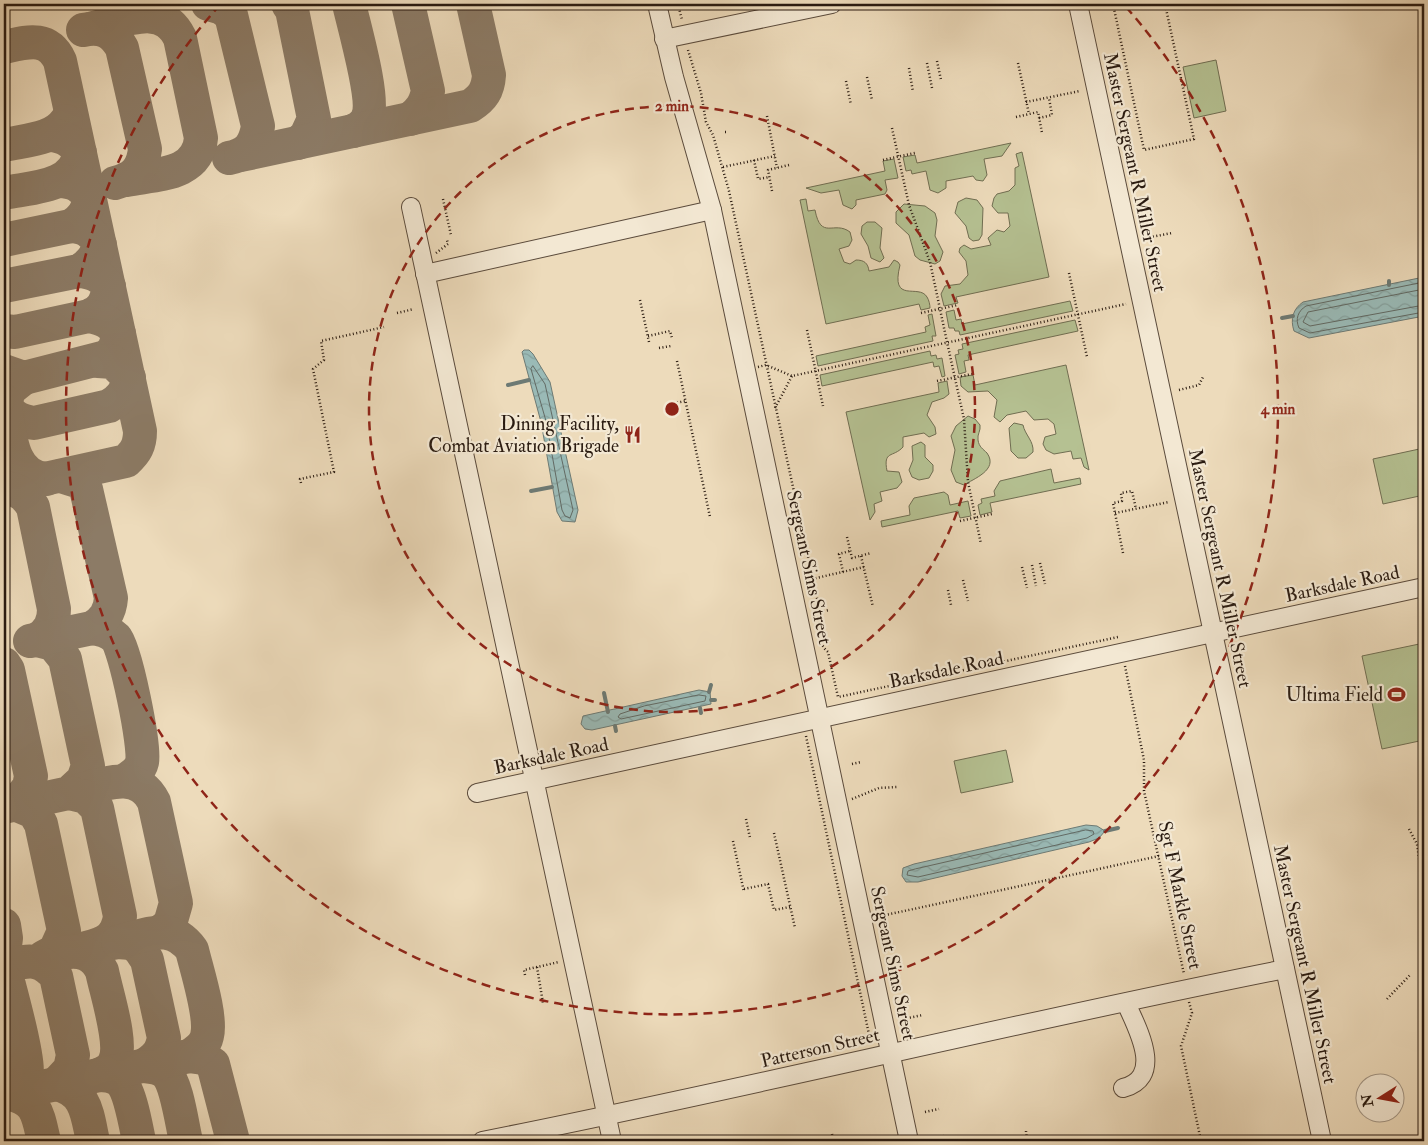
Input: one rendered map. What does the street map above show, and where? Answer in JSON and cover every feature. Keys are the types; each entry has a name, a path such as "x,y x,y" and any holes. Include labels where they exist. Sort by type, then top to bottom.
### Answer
{"street":[{"name":"Sergeant Sims Street","path":"657,4 664,39 712,210 909,1141"},
{"path":"664,39 832,4"},
{"name":"Master Sergeant R Miller Street","path":"1078,4 1322,1141"},
{"path":"411,207 612,1141"},
{"path":"425,274 712,210"},
{"name":"Barksdale Road","path":"478,793 1424,587"},
{"name":"Patterson Street","path":"482,1141 606,1117 891,1053 1285,970"},
{"path":"1123,1088 1132,1086 1140,1077 1147,1057 1142,1040 1126,1003"}],"path":[{"path":"678,4 684,34 701,93 706,122 713,135 722,167 820,612 818,626 822,647 828,652 838,697 1118,637 1122,652"},
{"path":"1113,4 1144,150 1194,139 1165,4"},
{"path":"937,61 941,80"},
{"path":"927,63 932,88"},
{"path":"1018,63 1029,114"},
{"path":"908,68 914,92"},
{"path":"867,77 872,100"},
{"path":"846,81 851,105"},
{"path":"1026,102 1080,91"},
{"path":"1039,118 1052,115 1049,98"},
{"path":"1016,117 1038,112 1042,133"},
{"path":"766,116 778,168"},
{"path":"892,128 909,205 930,262 964,419 968,482 981,544"},
{"path":"883,160 914,153"},
{"path":"722,167 775,156"},
{"path":"754,160 758,179 770,177"},
{"path":"772,191 768,170 789,165"},
{"path":"443,199 451,235"},
{"path":"1146,238 1172,233"},
{"path":"438,250 448,244 447,240"},
{"path":"1069,273 1087,357"},
{"path":"640,300 649,342"},
{"path":"746,369 766,365 792,376 1126,304"},
{"path":"921,313 958,305"},
{"path":"397,313 414,309"},
{"path":"302,483 300,479 334,472 313,369 324,360 321,341 384,327"},
{"path":"807,330 823,406"},
{"path":"648,336 670,331 672,338"},
{"path":"658,348 671,346"},
{"path":"677,361 710,517"},
{"path":"937,381 972,374"},
{"path":"775,408 792,376"},
{"path":"1179,390 1200,385 1203,377"},
{"path":"670,404 686,402"},
{"path":"1123,552 1112,503 1122,501 1121,493 1132,491 1136,509"},
{"path":"1115,513 1170,502"},
{"path":"960,521 992,514"},
{"path":"847,537 852,558 872,554"},
{"path":"843,572 839,554 850,551"},
{"path":"861,556 873,607"},
{"path":"1040,563 1045,584"},
{"path":"1032,565 1036,586"},
{"path":"812,579 864,567"},
{"path":"1022,567 1027,588"},
{"path":"964,580 968,601"},
{"path":"948,590 952,605"},
{"path":"820,612 829,610"},
{"name":"Sgt F Markle Street","path":"1122,652 1144,760 1144,791 1192,1013 1181,1046 1201,1141"},
{"path":"806,736 872,1046"},
{"path":"852,764 861,762"},
{"path":"865,794 883,787 897,787"},
{"path":"746,819 750,838"},
{"path":"1409,829 1417,844 1421,872 1424,877"},
{"path":"774,833 795,928"},
{"path":"733,842 744,890 768,884 774,910 790,907"},
{"path":"881,916 1158,856"},
{"path":"525,975 524,970 573,959"},
{"path":"537,967 543,1003"},
{"path":"1387,999 1410,976"},
{"path":"903,1019 923,1015"},
{"path":"925,1112 939,1109"},
{"path":"1026,1131 1027,1141"},
{"path":"832,1134 833,1141"},
{"path":"930,1139 944,1136"}],"green space":[{"path":"1216,60 1226,111 1194,118 1183,67"},
{"path":"1011,143 1002,156 984,159 987,175 983,181 976,180 973,176 946,181 946,188 938,193 930,190 926,171 912,174 911,170 906,171 903,157 915,155 917,163"},
{"path":"1022,152 1049,277 956,297 958,303 944,306 941,294 945,286 960,284 968,275 966,261 959,252 960,248 964,245 971,249 991,245 988,238 997,230 1004,232 1010,226 1008,213 998,213 992,206 997,194 1009,191 1015,185 1015,168 1019,166 1016,154"},
{"path":"894,159 898,178 885,180 887,190 885,194 856,200 856,205 852,209 843,205 839,190 821,193 806,188 885,171 883,161"},
{"path":"966,198 977,200 983,208 982,235 979,240 973,241 969,238 966,226 955,213 958,202"},
{"path":"806,199 808,211 815,210 821,225 829,228 844,229 850,232 852,240 849,246 839,249 844,262 850,264 856,260 865,262 869,271 889,267 894,260 898,262 900,265 899,285 907,291 923,293 928,298 930,308 921,310 919,304 826,324 800,200"},
{"path":"904,204 925,206 935,213 937,220 935,236 943,252 940,261 935,264 920,260 915,256 909,235 896,223 896,212"},
{"path":"867,222 875,222 882,228 880,248 884,258 880,262 871,258 868,246 861,234 862,226"},
{"path":"1070,301 1073,311 960,335 959,331 949,328 946,312 954,310 956,320 961,319 962,324"},
{"path":"932,314 936,336 932,336 933,341 818,366 816,356 926,332 925,327 930,325 928,315"},
{"path":"1075,320 1078,331 968,355 969,360 964,361 966,372 959,374 955,355 959,354 958,350 963,349 962,344"},
{"path":"930,351 931,356 936,355 937,359 942,358 945,376 942,377 939,366 934,367 933,362 822,386 820,375"},
{"path":"1066,365 1089,470 1084,467 1081,458 1073,459 1071,451 1054,454 1046,450 1043,444 1045,437 1056,434 1054,424 1048,419 1034,420 1026,411 1007,415 1000,422 994,417 997,400 988,391 968,392 961,386 960,377 973,375 975,385"},
{"path":"947,381 949,394 932,402 927,415 935,427 936,434 929,437 924,433 903,437 903,447 890,455 886,460 887,471 899,472 902,482 897,488 880,492 882,501 874,504 875,512 870,520 846,412 939,392 938,383"},
{"path":"968,416 975,419 980,425 979,442 981,448 990,459 990,464 983,473 964,485 956,482 951,470 955,450 951,436 956,426"},
{"path":"1014,423 1023,425 1032,445 1033,452 1026,458 1018,458 1011,451 1009,428"},
{"path":"921,442 925,445 925,457 933,465 933,471 929,478 919,480 912,477 909,470 913,460 912,446"},
{"path":"1424,448 1424,495 1383,504 1373,459"},
{"path":"1051,469 1054,483 1080,478 1081,484 990,503 992,512 980,515 978,505 982,503 981,499 995,496 994,491 1000,481"},
{"path":"944,492 948,495 950,505 968,501 971,516 960,518 958,511 882,527 881,521 910,515 909,506 914,498"},
{"name":"Ultima Field","path":"1424,643 1424,740 1382,749 1362,656"},
{"path":"1006,750 1013,782 961,793 954,761"}],"water":[{"path":"1424,277 1424,316 1309,338 1294,331 1293,315 1303,302"},
{"path":"529,350 533,354 550,382 578,510 575,522 562,521 557,512 541,422 522,352"},
{"path":"699,690 710,692 711,704 592,730 585,729 581,724 583,716"},
{"path":"1086,825 1097,826 1105,831 1099,838 1089,842 918,882 906,882 902,876 903,868 914,864"}],"waterway":[{"path":"1282,318 1293,316"},
{"path":"508,385 529,380"},
{"path":"531,491 552,487"},
{"path":"709,692 711,685"},
{"path":"604,693 608,712"},
{"path":"700,708 701,713"},
{"path":"615,726 616,731"},
{"path":"1105,831 1118,828"}],"taxiway":[{"path":"208,4 222,8 231,15 258,126 250,148 241,154 229,158"},
{"path":"288,4 292,10 314,119 306,136 298,143"},
{"path":"349,4 369,97 367,119 353,131"},
{"path":"408,4 428,91 422,107 410,119"},
{"path":"241,155 470,106 484,93 489,75 473,4"},
{"path":"93,28 130,18 153,17 163,20 172,27 180,38 201,138 198,150 192,160 174,171 126,180"},
{"path":"83,30 101,30 111,34 119,42 145,149 142,162 137,171 128,178 115,183"},
{"path":"4,47 36,42 49,47 60,61 140,431 137,448 126,461 4,488"},
{"path":"4,145 46,136 54,132 66,121"},
{"path":"4,193 50,184 70,173 76,165 80,153 68,140 51,135"},
{"path":"4,240 71,226 81,217 86,211 90,198 77,185 60,181"},
{"path":"4,286 79,271 87,266 100,245 88,231 71,226"},
{"path":"4,331 15,332 89,316 98,311 105,301 109,287 96,275 79,271"},
{"path":"4,371 24,378 106,357 114,350 119,334 106,322 89,316"},
{"path":"24,378 9,390 5,405 11,413 24,421 34,423 109,406 122,395 129,378 113,362 98,361"},
{"path":"4,401 10,437 18,460 34,476 46,479"},
{"path":"30,641 92,628 106,616 111,598 86,489 80,482 61,476"},
{"path":"4,488 21,493 33,507 54,609 50,627 37,640 53,644 65,659 88,766 83,780 69,793 4,807"},
{"path":"92,628 105,631 116,638 120,645 134,699 141,738 142,762 138,771 124,781"},
{"path":"4,664 8,670 31,776 29,787 15,804 34,812 41,824 64,931 55,951 44,957"},
{"path":"69,793 117,782 128,782 138,785 147,791 154,802 176,903 170,924 160,932"},
{"path":"69,793 86,797 97,808 120,916 115,933 110,938 97,945 72,951"},
{"path":"4,925 6,938 4,954"},
{"path":"4,1095 189,1056 203,1045 207,1036 207,1018 192,950 184,941 176,936 158,932 118,942"},
{"path":"107,944 118,942 131,943 139,948 147,960 164,1038 157,1055 143,1066"},
{"path":"63,953 81,952 86,954 95,960 102,971 116,1032 117,1055 110,1069 99,1075"},
{"path":"4,966 26,962 38,963 44,965 56,976 73,1055 70,1069 56,1084"},
{"path":"4,979 9,985 24,1047 27,1071 23,1082 9,1094"},
{"path":"189,1056 203,1058 213,1064 233,1141"},
{"path":"143,1066 161,1070 170,1078 176,1095 186,1141"},
{"path":"99,1075 119,1080 123,1085 132,1109 139,1141"},
{"path":"56,1084 66,1087 80,1098 87,1113 93,1141"},
{"path":"9,1094 26,1100 35,1110 44,1141"}],"place":[{"name":"Dining Facility, Combat Aviation Brigade","path":"633,434"},
{"name":"Ultima Field","path":"1397,694"}]}
